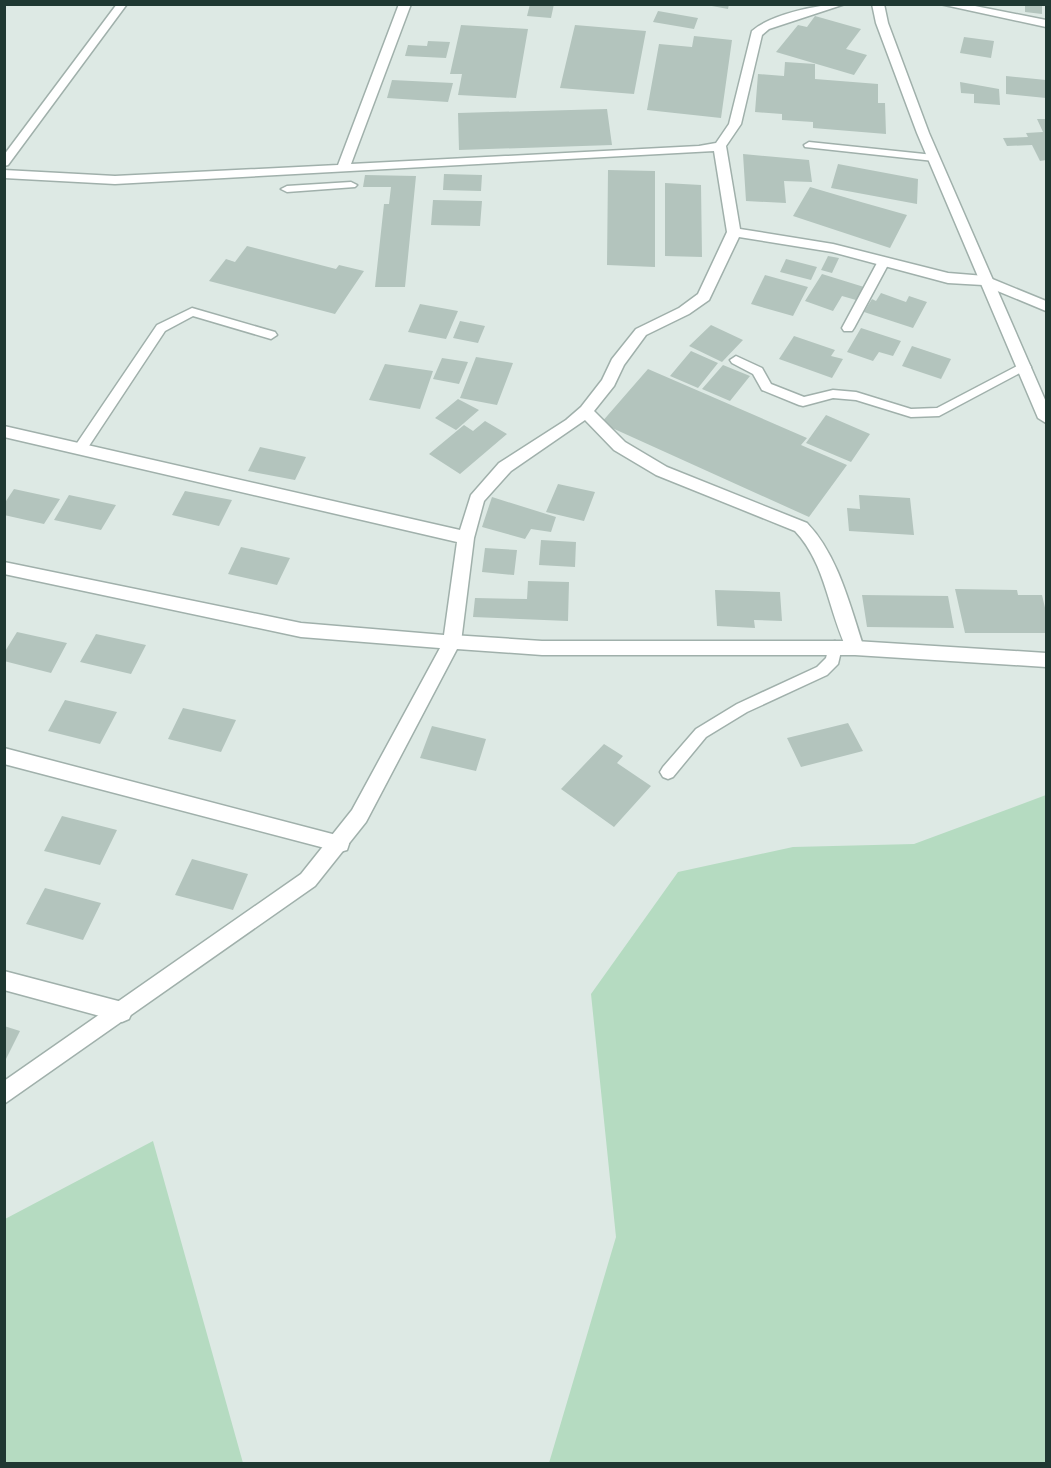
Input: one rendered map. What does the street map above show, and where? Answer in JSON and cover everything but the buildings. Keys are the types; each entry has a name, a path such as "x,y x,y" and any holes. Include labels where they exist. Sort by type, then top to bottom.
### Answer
{"street":[{"path":"344,168 405,4"},
{"path":"4,1094 308,880 340,843 359,816 452,642 466,538 477,499 505,467 571,424 585,411 609,382 617,363 641,332 684,311 704,297 734,232 720,146 735,124 756,34 765,26 840,4"},
{"path":"878,4 882,23 934,158 985,281 1047,418"},
{"path":"945,4 1047,24"},
{"path":"4,174 115,180 699,150 720,146"},
{"path":"734,232 833,248 948,278 985,281 1047,306"},
{"path":"585,411 599,430 625,450 676,478 801,527 818,548 855,648"},
{"path":"4,431 466,538"},
{"path":"4,568 291,628 542,648 835,647 1047,660"},
{"path":"4,756 340,843"},
{"path":"4,980 122,1012"}],"lane":[{"path":"4,163 122,4"},
{"path":"809,145 934,158"},
{"path":"287,189 351,185"},
{"path":"848,328 884,262"},
{"path":"80,449 161,328 192,312 271,335"},
{"path":"736,360 758,371 766,387 803,402 833,394 856,396 911,413 939,412 1025,367"},
{"path":"668,772 701,733 742,708 822,671 833,660 835,647"}],"green space":[{"path":"1046,795 1046,1463 549,1463 616,1237 591,994 678,872 793,847 914,844"},
{"path":"153,1141 243,1463 5,1463 5,1219"}]}
